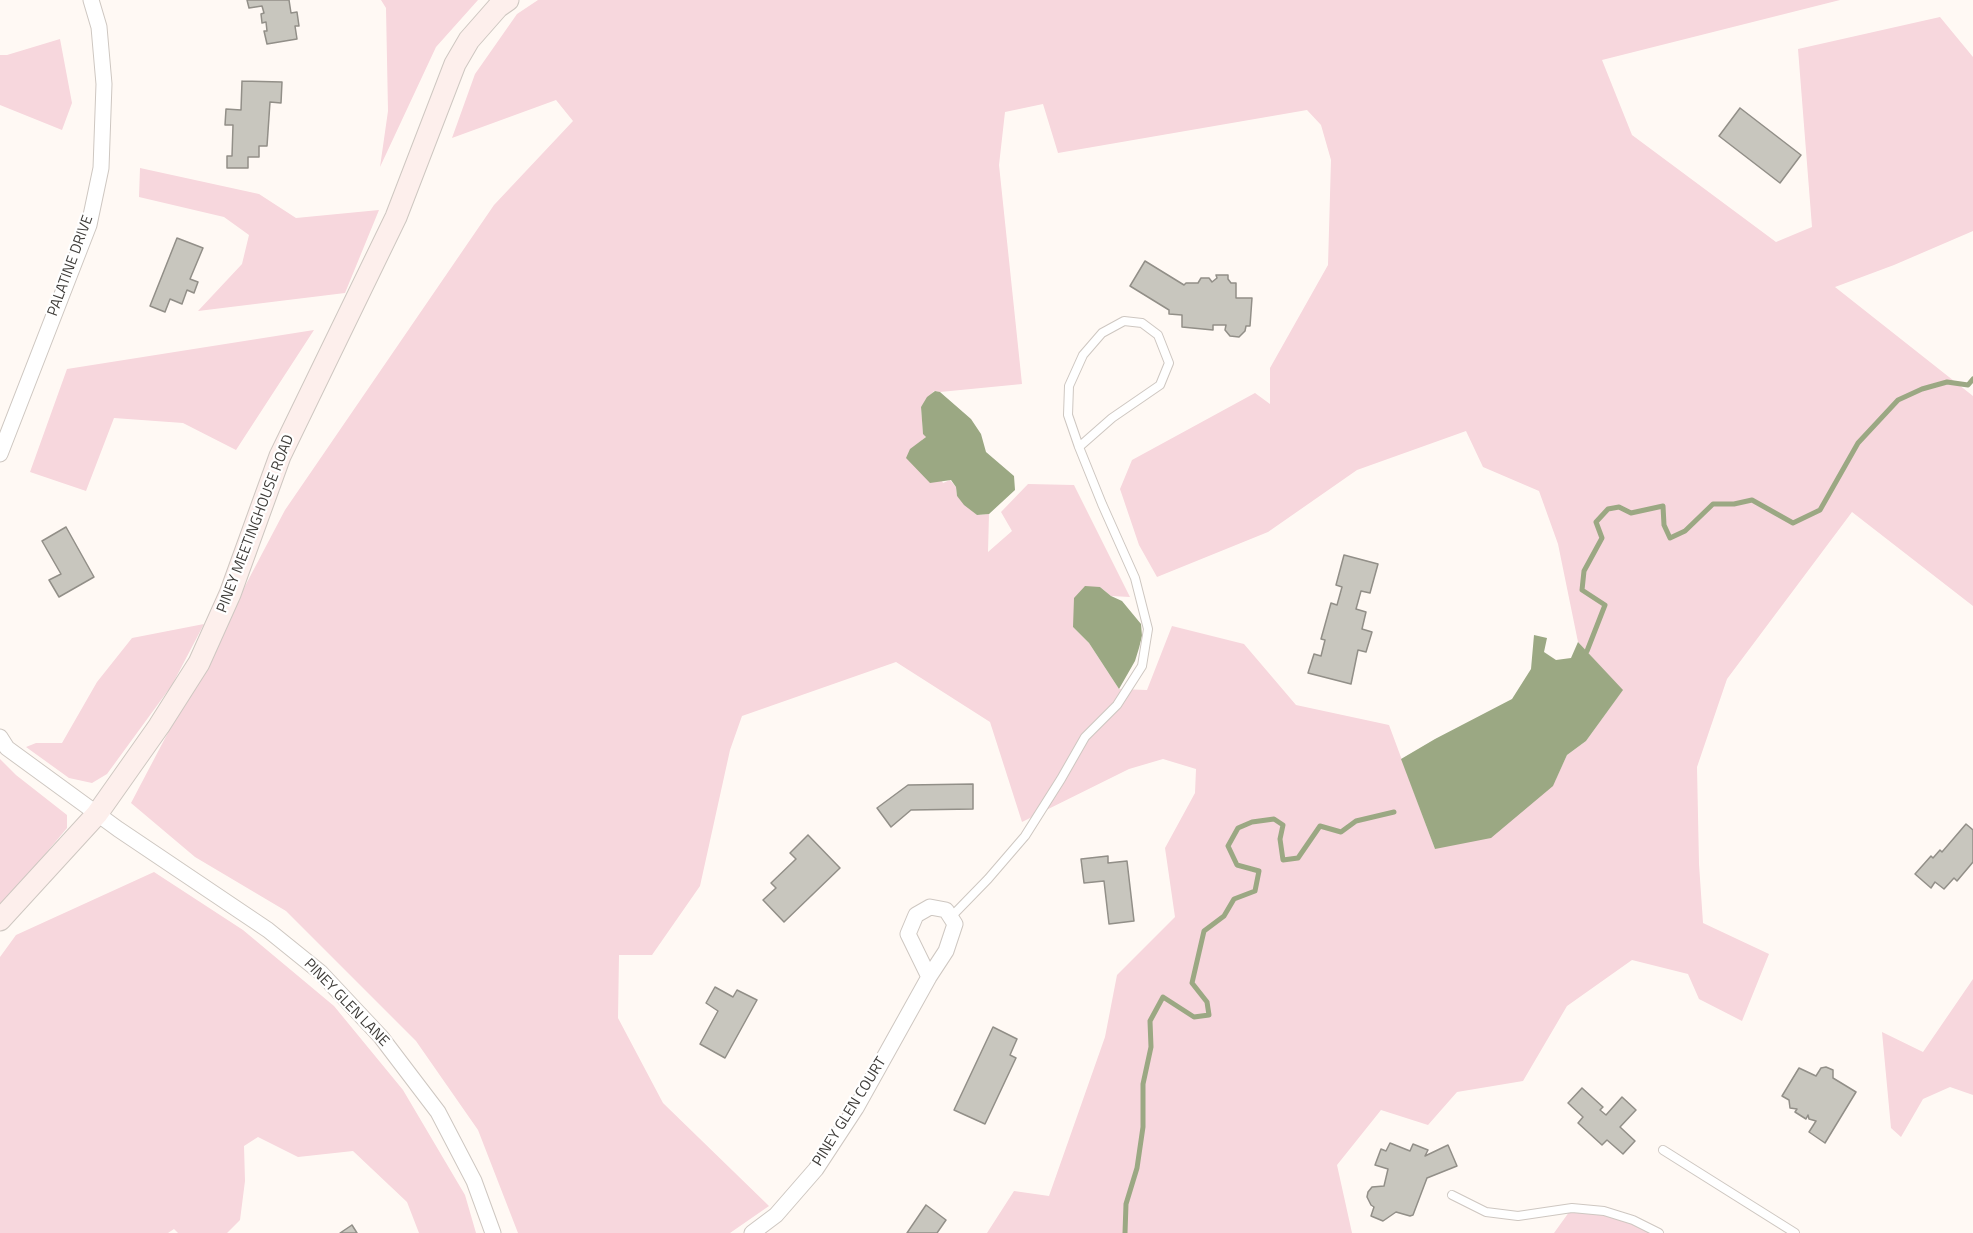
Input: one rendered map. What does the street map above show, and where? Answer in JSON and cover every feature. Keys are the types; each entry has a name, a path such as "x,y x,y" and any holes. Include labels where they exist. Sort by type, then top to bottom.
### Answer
{"main road":[{"name":"PINEY MEETINGHOUSE ROAD","path":"0,920 97,814 159,726 199,663 230,594 280,456 396,217 455,64 469,40 498,7 508,0"}],"street":[{"name":"PALATINE DRIVE","path":"0,454 89,225 101,168 104,84 99,27 91,0"},
{"path":"0,737 7,748 97,814"},
{"name":"PINEY GLEN LANE","path":"97,814 268,930 320,972 374,1029 438,1112 474,1181 493,1233"},
{"path":"929,977 908,934 916,915 930,907 946,910 951,917"},
{"name":"PINEY GLEN COURT","path":"752,1233 776,1215 816,1169 856,1108 929,977 946,951 955,924 951,917"}],"lane":[{"path":"951,917 988,879 1024,836 1061,779 1084,737 1118,705 1142,666 1148,628 1135,578 1079,447 1068,415 1069,386 1083,356 1102,333 1124,321 1142,322 1158,335 1169,363 1160,385 1112,418 1079,447"},
{"path":"1664,1150 1795,1233"},
{"path":"1452,1195 1486,1212 1518,1216 1572,1208 1604,1211 1633,1220 1659,1233"}],"shaded area":[{"path":"381,0 478,0 436,47 380,167 388,111 386,8"},
{"path":"538,0 1840,0 1602,60 1632,135 1776,242 1812,227 1798,49 1940,17 1973,57 1973,231 1835,287 1973,396 1973,606 1852,512 1727,679 1697,767 1699,864 1703,923 1769,954 1742,1021 1699,999 1688,974 1632,960 1567,1006 1523,1081 1457,1092 1428,1125 1381,1110 1337,1165 1352,1233 987,1233 1014,1191 1049,1196 1105,1037 1117,975 1175,917 1165,848 1195,793 1196,769 1163,759 1129,769 1022,822 990,722 896,662 742,716 730,750 700,886 652,955 619,955 618,1018 663,1103 769,1206 730,1233 518,1233 478,1130 416,1041 286,911 195,857 131,803 285,510 494,205 573,121 556,100 452,138 475,74 517,14","holes":["1043,104 1058,153 1307,110 1321,125 1331,160 1328,265 1270,368 1270,404 1255,393 1132,460 1120,489 1139,545 1157,577 1268,532 1357,470 1466,431 1483,467 1539,491 1558,544 1578,642 1622,691 1586,741 1567,755 1555,781 1435,849 1389,725 1296,705 1244,644 1172,626 1147,690 1119,689 1089,643 1073,627 1100,587 1111,596 1130,597 1074,485 1028,484 1001,512 1012,531 988,552 989,514 977,515 957,496 956,487 950,480 943,483 922,440 926,437 923,433 921,407 934,391 1022,384 999,165 1005,112"]},
{"path":"60,39 72,103 62,130 0,105 0,55 7,55"},
{"path":"140,168 259,194 296,218 379,210 345,293 198,311 242,264 249,235 224,217 139,197"},
{"path":"314,330 236,450 183,423 114,418 86,491 30,472 67,369"},
{"path":"935,391 940,392 971,419 981,434 986,452 1014,476 1015,490 989,514 977,515 957,496 956,487 951,480 930,483 906,458 910,449 926,437 923,434 921,407 927,397"},
{"path":"1085,586 1100,587 1122,601 1141,624 1142,636 1135,661 1119,689 1089,643 1073,627 1074,598"},
{"path":"204,624 172,685 107,774 92,783 69,778 26,747 36,743 62,743 97,682 132,638"},
{"path":"1534,635 1547,638 1544,652 1556,660 1571,658 1578,642 1623,690 1586,741 1567,755 1553,786 1491,838 1435,849 1401,759 1512,699 1531,669"},
{"path":"0,759 16,775 67,815 67,828 0,908"},
{"path":"154,872 243,930 334,1006 403,1090 465,1195 476,1233 419,1233 407,1202 353,1151 298,1157 258,1137 244,1146 245,1181 240,1220 227,1233 178,1233 174,1229 168,1233 0,1233 0,957 16,935"},
{"path":"1973,979 1973,1095 1950,1087 1923,1099 1901,1137 1891,1128 1882,1032 1923,1052"},
{"path":"1572,1208 1604,1211 1659,1233 1554,1233"}],"building":[{"path":"247,0 289,0 291,13 297,12 299,26 295,26 297,39 267,44 264,31 267,31 266,22 262,23 261,14 264,13 262,6 249,8"},
{"path":"242,81 282,82 281,103 270,102 267,146 259,146 259,157 248,157 248,168 227,168 227,156 232,156 233,125 225,125 226,109 241,110"},
{"path":"1740,108 1801,155 1780,183 1719,136"},
{"path":"177,238 203,248 190,279 198,282 194,293 187,290 182,304 170,299 165,312 150,306"},
{"path":"1145,261 1184,285 1198,283 1201,278 1209,278 1212,282 1217,278 1216,275 1228,275 1231,283 1236,283 1236,298 1252,298 1250,326 1246,326 1245,331 1239,337 1230,336 1225,330 1226,325 1213,325 1213,330 1182,327 1182,315 1169,314 1169,310 1130,286"},
{"path":"66,527 94,577 59,597 49,580 61,574 42,541"},
{"path":"1344,555 1378,564 1370,593 1361,591 1356,609 1366,612 1362,629 1372,632 1366,652 1358,650 1351,684 1308,673 1314,654 1321,656 1325,640 1321,639 1331,603 1337,605 1342,587 1336,585"},
{"path":"973,784 973,809 911,810 891,827 877,808 908,785"},
{"path":"1966,824 1973,830 1973,862 1957,881 1954,878 1944,889 1935,882 1931,888 1915,874 1931,856 1933,858 1940,850 1942,852"},
{"path":"808,835 840,868 784,922 763,900 776,888 771,883 796,859 790,853"},
{"path":"1108,856 1108,863 1127,861 1134,921 1109,924 1104,881 1084,883 1081,859"},
{"path":"715,987 733,997 737,990 757,1000 725,1058 700,1044 718,1011 706,1003"},
{"path":"993,1027 1017,1039 1010,1055 1016,1058 985,1124 954,1110"},
{"path":"1826,1067 1833,1070 1833,1078 1856,1092 1825,1143 1809,1132 1816,1121 1809,1119 1808,1115 1806,1119 1795,1112 1797,1109 1790,1108 1789,1100 1782,1096 1799,1068 1816,1076 1821,1068"},
{"path":"1582,1088 1603,1107 1600,1110 1606,1115 1622,1097 1636,1110 1620,1127 1635,1141 1623,1154 1607,1140 1602,1145 1578,1123 1583,1117 1568,1103"},
{"path":"1390,1143 1410,1151 1413,1144 1428,1150 1425,1156 1448,1145 1457,1166 1427,1178 1413,1215 1396,1212 1383,1221 1371,1216 1374,1207 1367,1197 1372,1187 1384,1186 1388,1169 1375,1165 1381,1149 1386,1151"},
{"path":"926,1205 946,1220 937,1233 907,1233"},
{"path":"352,1225 357,1233 340,1233"}],"waterway":[{"path":"1587,651 1605,605 1582,590 1584,571 1602,538 1596,522 1608,509 1619,507 1631,513 1663,506 1664,525 1670,538 1685,531 1713,504 1734,504 1752,500 1793,523 1820,510 1858,443 1898,400 1922,389 1947,382 1968,385 1973,379"},
{"path":"1125,1233 1126,1204 1137,1168 1143,1127 1143,1084 1151,1047 1150,1021 1163,997 1194,1017 1209,1015 1207,1002 1192,983 1204,931 1224,916 1234,899 1255,891 1259,871 1237,865 1228,846 1238,828 1252,822 1274,819 1283,825 1280,839 1283,860 1298,858 1320,826 1341,832 1356,821 1394,812"}]}
